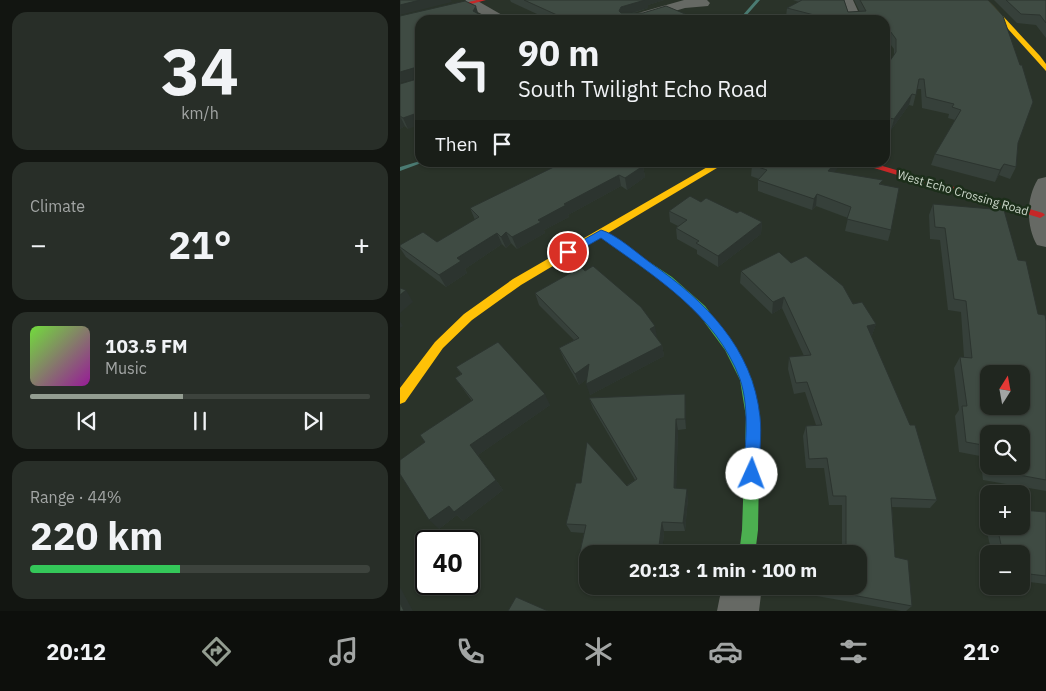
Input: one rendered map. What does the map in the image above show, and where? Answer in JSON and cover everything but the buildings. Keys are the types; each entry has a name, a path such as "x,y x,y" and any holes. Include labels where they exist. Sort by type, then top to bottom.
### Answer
{"street":[{"path":"847,0 853,15"},
{"path":"985,0 1038,57 1046,69"},
{"path":"424,15 477,2 496,15"},
{"path":"646,15 684,4 703,2"},
{"path":"400,21 415,17"},
{"path":"400,398 439,345 468,317 517,282 715,167"},
{"name":"West Echo Crossing Road","path":"875,167 1040,215"},
{"path":"1046,184 1040,215 1046,239"},
{"path":"601,233 668,280 701,309 730,346 746,380 753,417 748,545"},
{"path":"738,611 741,595"}],"waterway":[{"path":"745,15 758,0"},
{"path":"400,169 415,164"}],"traffic: fast":[{"path":"601,233 668,280 701,309 730,347 746,380 753,417 748,545"}],"traffic: slow":[{"path":"985,0 1038,57 1046,69"},
{"path":"400,398 439,345 468,317 517,282 714,167"}],"traffic: jam":[{"path":"424,15 483,0"},
{"path":"400,21 415,17"},
{"path":"875,167 1040,215"}],"route":[{"path":"568,252 601,233 668,280 701,309 730,346 746,380 753,417 752,474"}]}
